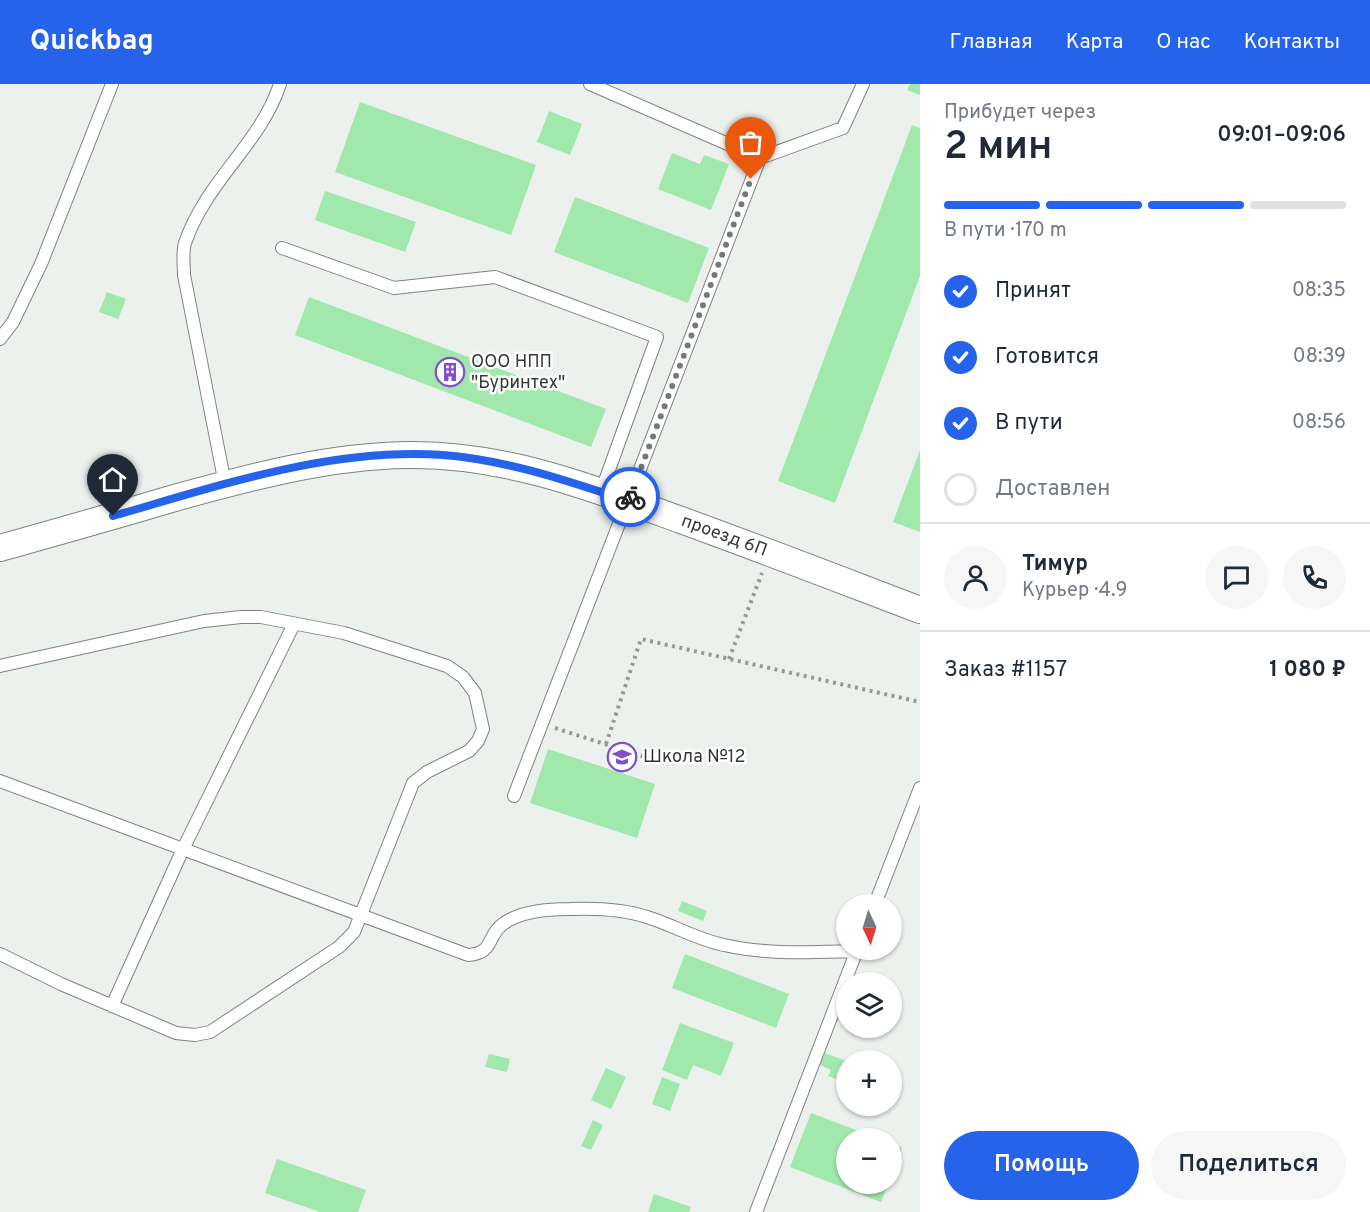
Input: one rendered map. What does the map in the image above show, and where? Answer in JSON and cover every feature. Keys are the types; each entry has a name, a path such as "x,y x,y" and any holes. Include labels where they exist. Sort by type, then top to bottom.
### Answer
{"street":[{"name":"проезд 6П","path":"0,548 225,484 314,464 406,454 443,455 493,462 547,475 601,492 920,610"}],"lane":[{"path":"0,339 13,322 41,264 112,84"},
{"path":"225,484 184,275 184,244 208,193 257,131 280,84"},
{"path":"590,84 759,158 843,128 863,84"},
{"path":"514,796 759,158"},
{"path":"282,248 394,288 495,277 657,338 601,492"},
{"path":"0,666 204,621 261,617 344,633 447,666 463,677 475,693 483,729 478,741 469,751 427,772 413,783 354,932 339,947 210,1032 195,1035 176,1033 0,954"},
{"path":"112,1006 183,849 294,624"},
{"path":"0,781 468,955 480,954 488,948 504,924 529,913 569,909 618,910 646,916 723,945 787,953 836,951"},
{"path":"879,894 920,788"},
{"path":"756,1212 853,960"}],"path":[{"path":"729,659 770,553"},
{"path":"606,744 641,639 920,702"},
{"path":"542,724 664,763"}],"building":[{"path":"910,84 920,84 920,95 907,90"},
{"path":"360,102 536,165 511,235 335,172"},
{"path":"549,111 582,124 570,155 537,142"},
{"path":"912,125 920,128 920,276 835,503 778,481"},
{"path":"672,153 700,164 704,155 729,164 711,210 658,189"},
{"path":"325,191 416,222 405,252 315,220"},
{"path":"575,197 709,248 688,303 554,252"},
{"path":"107,292 126,299 118,319 99,312"},
{"name":"ООО НПП \"Буринтех\"","path":"309,297 606,409 591,447 295,335"},
{"path":"920,450 920,532 893,522"},
{"path":"548,749 655,784 637,838 530,803"},
{"path":"682,901 707,911 703,921 678,911"},
{"path":"685,954 789,994 776,1028 672,988"},
{"path":"680,1023 734,1043 721,1076 693,1065 687,1080 662,1070"},
{"path":"825,1053 836,1057 836,1079 828,1076 831,1070 820,1065"},
{"path":"489,1054 510,1059 507,1072 485,1067"},
{"path":"606,1068 626,1077 611,1109 591,1100"},
{"path":"662,1077 680,1084 670,1111 652,1104"},
{"path":"811,1113 851,1128 836,1128 836,1185 790,1167"},
{"path":"593,1120 603,1125 591,1150 581,1146"},
{"path":"277,1159 366,1190 358,1212 320,1212 265,1193"},
{"path":"654,1194 691,1207 689,1212 648,1212"},
{"path":"860,1194 884,1194 881,1202"}],"way so far":[{"path":"630,497 751,179"}],"place":[{"name":"ООО НПП \"Буринтех\"","path":"450,372"},
{"name":"Школа №12","path":"622,757"}],"route":[{"path":"113,516 225,484 314,464 406,454 443,455 493,462 547,475 628,501 630,497"}]}
